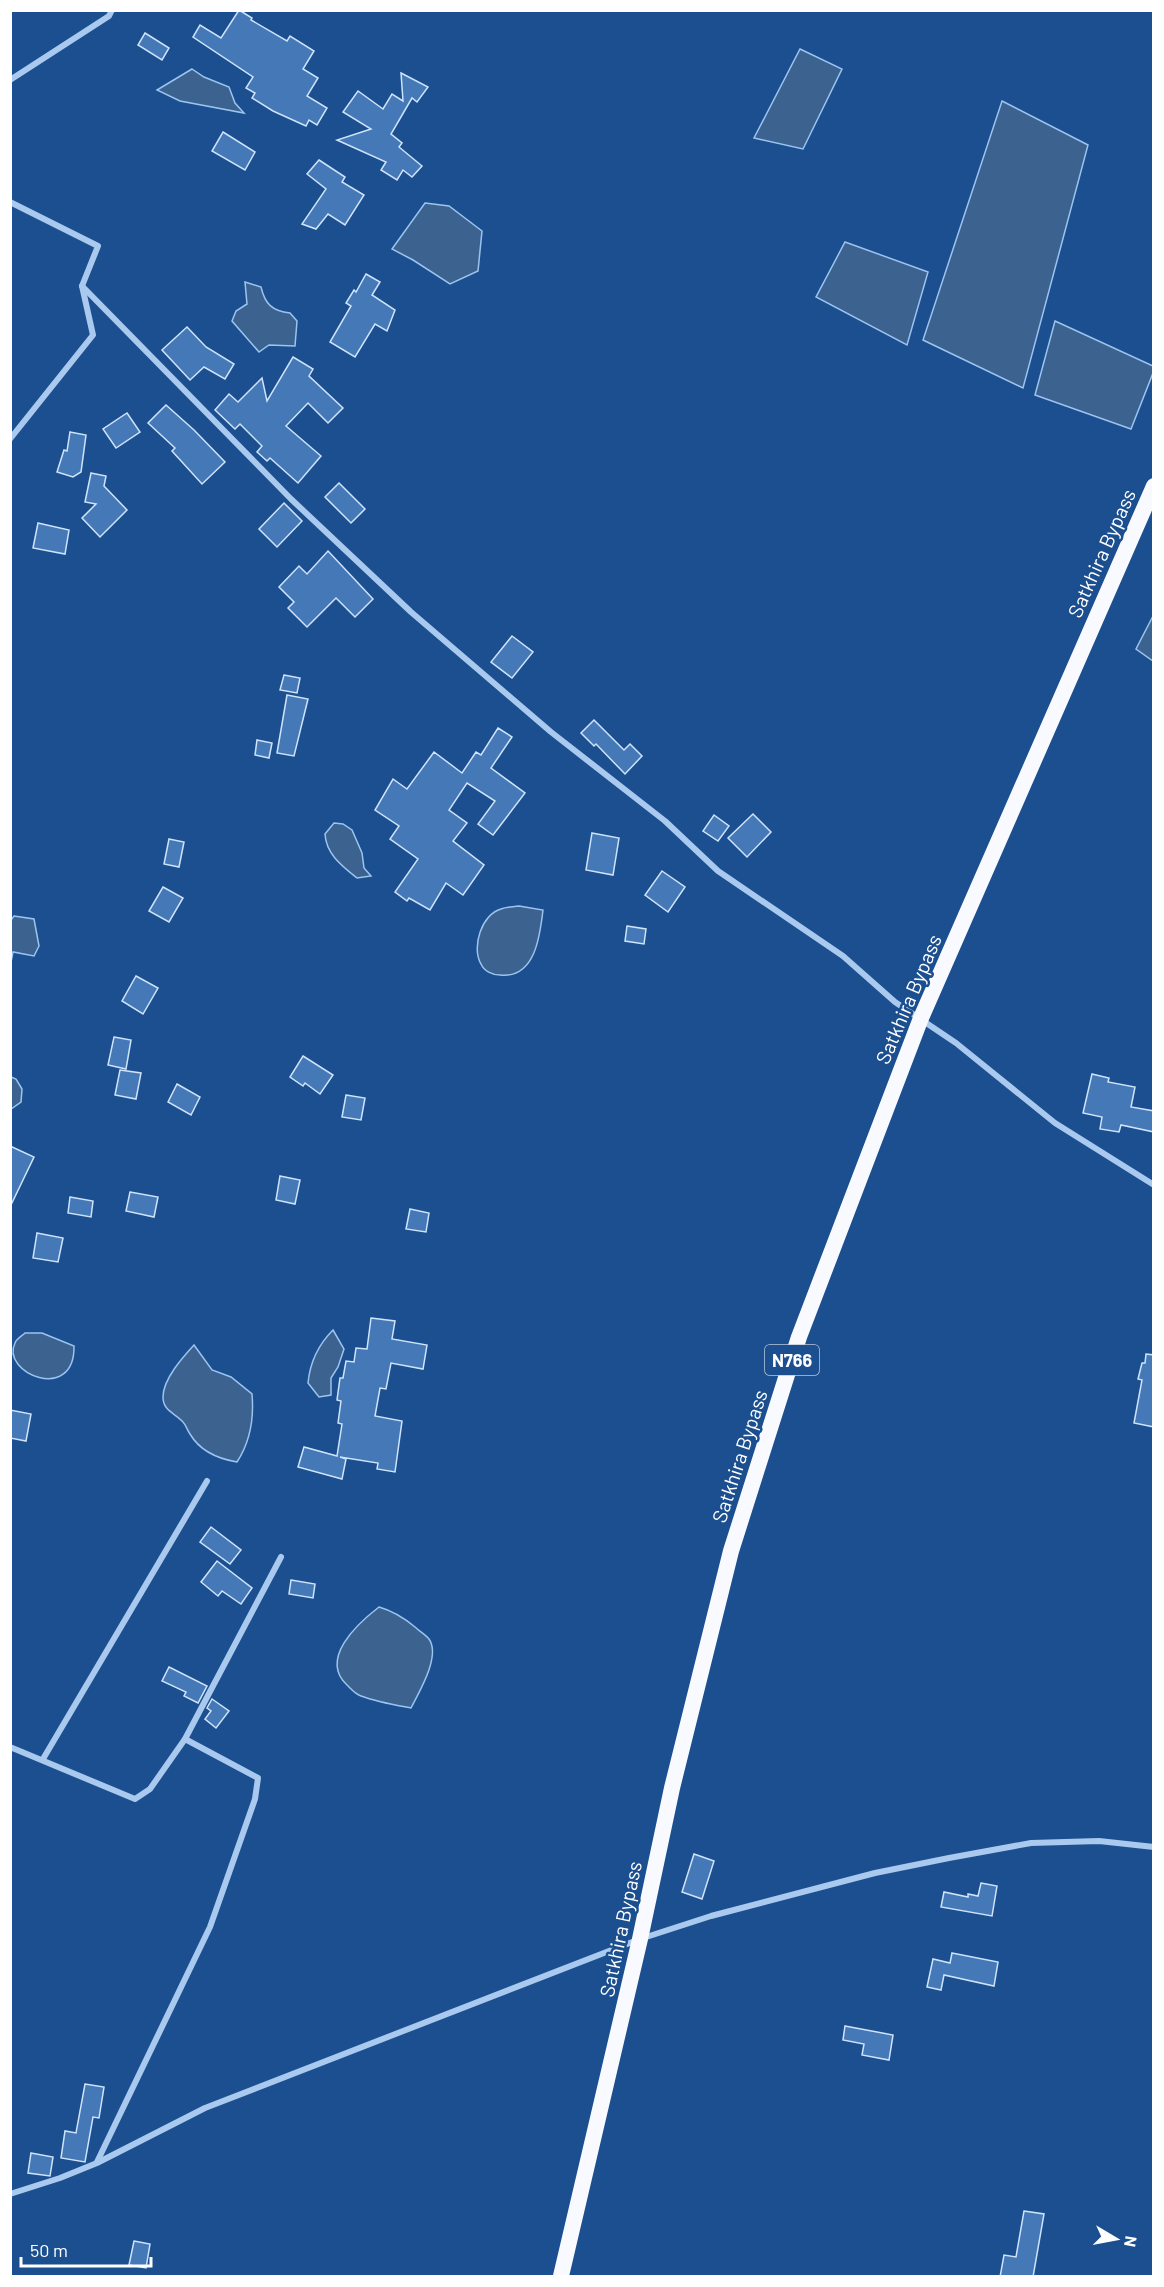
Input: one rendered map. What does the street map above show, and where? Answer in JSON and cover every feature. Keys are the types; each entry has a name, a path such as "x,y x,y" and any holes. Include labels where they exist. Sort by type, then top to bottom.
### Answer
{"highway":[{"name":"Satkhira Bypass","path":"561,2277 640,1939 672,1788 731,1551 799,1337 921,1018 1154,486"}],"street":[{"path":"10,80 109,16 112,10"},
{"path":"10,202 98,246 82,286 93,335 10,439"},
{"path":"82,286 291,499 411,612 551,732 666,821 718,871 843,956 894,1002 956,1043 1055,1123 1154,1185"},
{"path":"43,1759 207,1481"},
{"path":"10,1747 135,1799 150,1789 185,1739 281,1557"},
{"path":"97,2163 210,1928 255,1799 258,1778 185,1739"},
{"path":"10,2194 97,2163 205,2108 640,1939 711,1916 875,1873 1031,1843 1099,1840 1154,1847"}],"water":[{"path":"800,49 842,69 803,149 754,138"},
{"path":"192,69 204,77 229,87 235,103 244,113 180,101 157,90"},
{"path":"1002,101 1088,145 1023,388 923,340"},
{"path":"425,203 449,206 482,231 478,271 450,284 392,249"},
{"path":"845,242 928,272 907,345 816,297"},
{"path":"245,282 261,287 270,306 290,313 297,321 295,346 269,345 259,352 232,321 236,311 247,304"},
{"path":"1055,321 1153,366 1153,373 1131,429 1035,395"},
{"path":"1153,616 1153,661 1136,649"},
{"path":"334,823 343,824 352,830 362,853 364,868 371,876 357,878 332,854 325,834"},
{"path":"519,906 543,910 534,954 521,970 512,974 500,975 486,971 478,957 477,949 484,924 494,912"},
{"path":"14,916 34,919 39,946 34,956 13,952 11,962 11,920"},
{"path":"11,1077 16,1079 22,1089 21,1102 11,1109"},
{"path":"333,1330 344,1349 338,1367 331,1378 331,1395 319,1397 308,1383 309,1375 316,1354 323,1341"},
{"path":"25,1333 42,1333 74,1346 71,1364 63,1374 52,1378 39,1378 18,1364 13,1354 15,1343"},
{"path":"194,1345 212,1370 231,1377 252,1394 250,1429 237,1462 223,1459 205,1450 194,1440 184,1423 165,1406 163,1397 166,1383 179,1362"},
{"path":"379,1607 406,1620 429,1639 432,1646 428,1674 411,1708 359,1695 339,1675 337,1664 344,1643 352,1632"}],"building":[{"path":"239,10 252,18 251,20 287,41 290,36 314,51 303,69 318,78 307,96 327,108 317,125 309,120 306,126 273,111 252,98 255,93 246,88 253,77 193,37 200,25 221,38"},
{"path":"145,33 169,48 162,60 138,45"},
{"path":"401,73 428,87 417,102 412,98 391,134 402,143 399,147 422,166 412,177 403,170 397,180 381,170 386,162 337,140 371,129 343,112 358,91 383,109 392,94 403,101"},
{"path":"223,132 255,152 245,170 212,151"},
{"path":"319,160 345,177 342,182 364,195 345,225 328,214 316,229 302,224 326,189 307,174"},
{"path":"366,274 380,282 372,295 395,310 387,331 375,324 355,357 330,342 351,306 346,303 354,290 356,292"},
{"path":"187,327 206,347 234,364 225,379 204,367 190,380 162,350"},
{"path":"293,357 313,369 309,376 343,408 328,423 308,403 286,426 321,456 298,483 270,458 267,461 257,452 262,446 240,424 235,429 215,410 229,394 238,402 262,378 267,401"},
{"path":"166,405 225,462 202,484 172,451 175,448 148,423"},
{"path":"127,413 140,432 116,448 103,429"},
{"path":"70,432 86,435 81,472 73,477 57,472 64,450 67,451"},
{"path":"91,473 106,476 104,486 127,510 100,537 82,518 96,504 85,502"},
{"path":"339,483 365,509 351,523 325,497"},
{"path":"284,503 302,521 277,547 259,529"},
{"path":"38,523 69,530 65,554 33,548"},
{"path":"328,551 373,599 355,617 336,598 307,627 288,608 294,602 279,587 299,566 307,574"},
{"path":"512,636 533,652 512,678 491,662"},
{"path":"284,675 300,678 297,693 280,690"},
{"path":"287,695 308,699 294,756 277,753"},
{"path":"594,720 624,750 630,744 642,756 625,774 596,744 594,746 581,733"},
{"path":"498,728 512,737 491,768 525,793 493,835 478,824 495,801 467,783 449,810 467,823 453,841 484,865 463,895 446,883 430,910 409,898 407,901 395,892 418,859 390,839 399,826 375,810 393,779 407,789 434,752 462,773 476,752 481,755"},
{"path":"257,740 272,743 269,758 255,755"},
{"path":"753,814 771,832 747,857 728,838"},
{"path":"714,815 729,826 718,841 703,831"},
{"path":"592,833 619,838 613,875 586,870"},
{"path":"169,839 184,842 179,867 164,864"},
{"path":"662,871 685,887 668,912 645,895"},
{"path":"163,887 183,898 169,922 149,911"},
{"path":"627,926 646,929 644,944 625,941"},
{"path":"136,976 158,988 143,1014 122,1001"},
{"path":"114,1037 131,1040 126,1069 108,1065"},
{"path":"303,1056 333,1075 320,1094 305,1083 303,1086 290,1077"},
{"path":"120,1070 141,1073 136,1099 115,1095"},
{"path":"1092,1074 1109,1078 1108,1082 1135,1087 1131,1107 1154,1111 1154,1132 1121,1125 1119,1132 1100,1129 1102,1117 1083,1113"},
{"path":"177,1084 200,1097 191,1115 168,1102"},
{"path":"346,1095 365,1098 361,1120 342,1117"},
{"path":"10,1146 34,1157 10,1207"},
{"path":"280,1176 300,1180 295,1204 276,1200"},
{"path":"130,1192 158,1197 154,1217 126,1211"},
{"path":"70,1197 93,1201 91,1217 68,1213"},
{"path":"410,1209 429,1213 426,1232 406,1229"},
{"path":"37,1233 63,1238 58,1262 33,1258"},
{"path":"371,1318 395,1321 392,1339 427,1345 423,1369 391,1363 386,1389 380,1388 375,1416 402,1421 395,1472 377,1469 378,1463 340,1457 346,1459 342,1479 298,1467 304,1447 337,1456 342,1424 338,1423 341,1401 337,1400 340,1378 343,1378 346,1361 354,1362 356,1348 367,1349"},
{"path":"1146,1354 1154,1355 1154,1427 1134,1423 1142,1380 1138,1379"},
{"path":"10,1410 31,1414 26,1441 10,1438"},
{"path":"211,1527 241,1550 230,1564 200,1542"},
{"path":"217,1561 252,1588 241,1604 222,1591 218,1596 201,1582"},
{"path":"291,1580 315,1584 313,1598 289,1594"},
{"path":"169,1667 207,1686 198,1703 184,1696 186,1692 162,1681"},
{"path":"212,1699 229,1711 216,1728 205,1719 211,1711 207,1708"},
{"path":"694,1854 714,1861 702,1899 682,1892"},
{"path":"981,1883 997,1886 992,1916 941,1907 944,1892 968,1897 968,1894 978,1896"},
{"path":"952,1953 998,1962 994,1986 944,1975 941,1990 927,1987 933,1959 950,1963"},
{"path":"845,2026 893,2035 889,2060 862,2055 864,2044 843,2040"},
{"path":"85,2084 104,2087 99,2118 93,2117 85,2162 61,2158 65,2131 76,2133"},
{"path":"31,2153 53,2157 50,2176 28,2173"},
{"path":"1024,2211 1044,2214 1033,2277 1000,2277 1004,2255 1016,2257"},
{"path":"134,2241 150,2244 146,2268 129,2265"}]}
